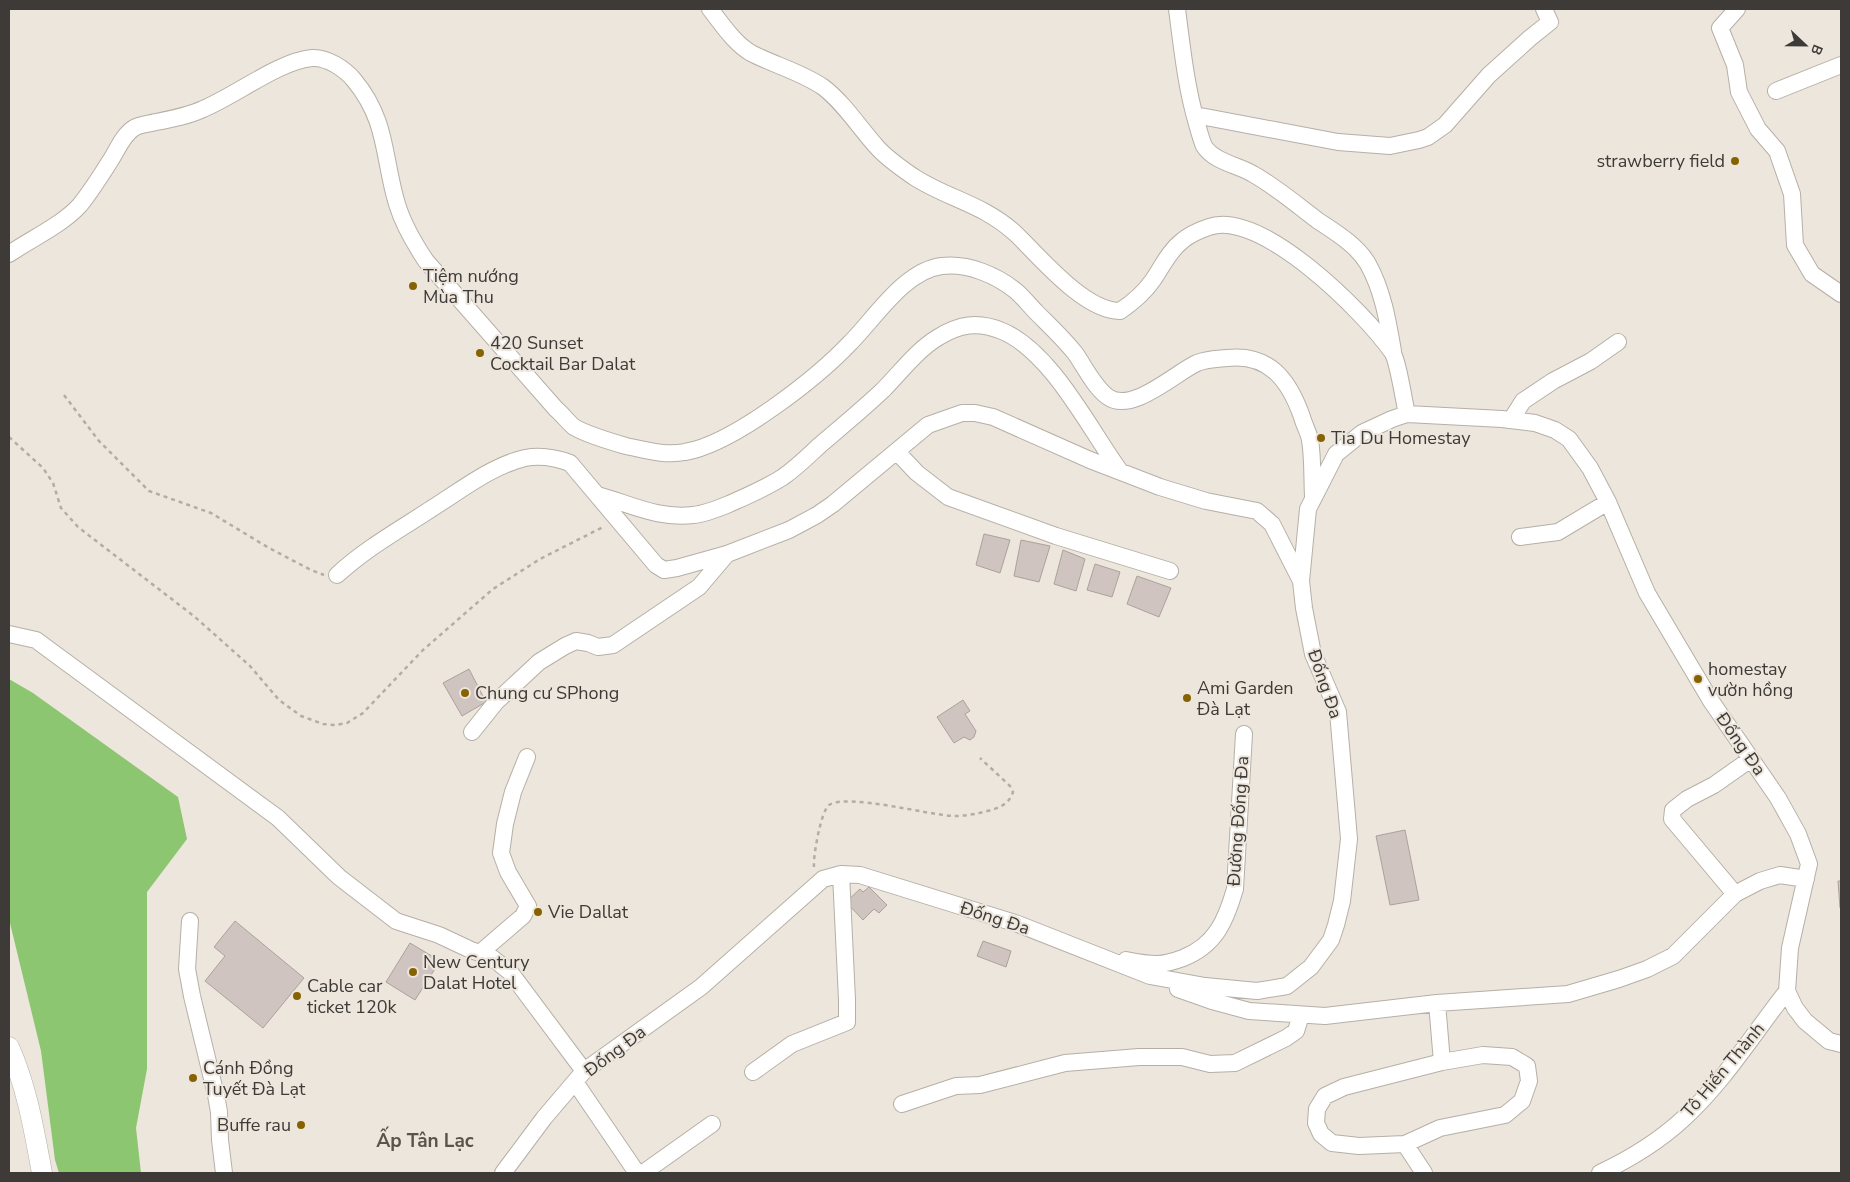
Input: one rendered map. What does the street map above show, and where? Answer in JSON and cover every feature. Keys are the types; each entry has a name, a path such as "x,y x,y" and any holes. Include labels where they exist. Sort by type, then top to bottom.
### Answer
{"main road":[{"path":"9,1047 28,1100 42,1173"}],"street":[{"path":"710,9 732,36 746,49 809,79 823,88 878,148 901,168 916,178 995,217 1016,234 1063,280 1087,299 1108,310 1120,311 1134,301 1152,282 1171,252 1181,241 1209,227 1228,224 1250,231 1276,245 1324,278 1360,314 1394,354"},
{"path":"1177,9 1191,102 1204,145 1210,152 1224,161 1252,173 1286,196 1332,230 1359,253 1367,263 1385,310 1407,414"},
{"path":"1194,115 1338,142 1390,146 1419,140 1432,134 1444,125 1489,75 1550,22 1544,9"},
{"path":"1737,9 1720,28 1735,65 1739,92 1758,129 1777,151 1780,158 1792,194 1795,245 1812,274 1841,294"},
{"path":"9,254 66,218 79,206 127,134 134,128 202,110 272,72 301,60 319,59 344,70 353,79 370,104 384,140 396,202 414,242 426,261 574,427 611,442 667,454 687,452 729,436 799,387 828,364 854,340 879,309 912,279 927,270 939,266 957,266 976,270 997,278 1017,292 1063,337 1098,387 1108,398 1118,402 1128,402 1160,386 1198,363 1209,360 1244,357 1266,364 1277,372 1288,387 1298,405 1310,438 1313,499"},
{"path":"1776,91 1841,65"},
{"path":"597,495 619,501 646,512 673,516 694,515 717,509 746,497 785,476 882,391 917,355 937,338 957,328 972,324 1002,331 1036,355 1082,411 1100,444 1120,472"},
{"path":"1511,420 1524,401 1553,381 1590,361 1618,342"},
{"path":"337,576 362,554 477,480 510,463 525,458 552,456 570,462 656,565 664,570 677,568 726,554 789,530 817,515 847,493 928,425 962,413 975,413 993,417 1120,472 1206,501 1257,511 1272,524 1301,581"},
{"name":"Đống Đa","path":"503,1173 544,1118 579,1077 701,987 823,879 841,874 860,875 1018,924 1150,976 1205,986 1257,991 1287,986 1311,967 1331,940 1342,901 1346,875 1348,829 1338,712 1313,654 1301,581 1308,509 1336,454 1362,433 1407,414 1534,423 1555,430 1569,439 1590,468 1608,502 1647,593 1701,686 1778,798 1798,834 1809,864 1790,948 1787,991"},
{"path":"897,452 917,473 948,497 1056,536 1170,571"},
{"path":"1520,537 1558,532 1608,502"},
{"path":"472,732 496,702 539,662 576,641 598,647 613,645 699,587 726,554"},
{"path":"9,634 36,640 270,812 339,878 396,921 439,935 471,950 480,952 491,957 510,972 579,1077 636,1173"},
{"name":"Đường Đống Đa","path":"1106,958 1157,964 1171,962 1189,956 1207,945 1220,928 1230,906 1235,888 1244,734"},
{"path":"480,952 523,916 528,906 508,872 501,853 505,824 513,792 527,757"},
{"path":"1735,894 1672,818 1673,810 1687,799 1714,785 1751,759"},
{"path":"753,1072 792,1044 847,1022 841,874"},
{"path":"1150,976 1186,992 1249,1011 1301,1015 1326,1016 1437,1003 1568,994 1647,969 1673,956 1735,894 1760,881 1780,875 1806,879"},
{"path":"190,921 187,969 216,1095 224,1173"},
{"path":"1787,991 1795,1008 1805,1021 1829,1041 1841,1044"},
{"name":"Tô Hiến Thành","path":"1600,1173 1640,1151 1684,1118 1728,1069 1787,991"},
{"path":"1437,1003 1442,1062"},
{"path":"902,1104 956,1086 980,1085 1065,1062 1139,1057 1182,1057 1210,1064 1235,1062 1277,1043 1296,1031 1301,1015"},
{"path":"1483,1055 1512,1056 1527,1066 1529,1082 1522,1101 1505,1115 1440,1128 1405,1144 1359,1146 1332,1143 1321,1134 1316,1123 1317,1108 1325,1096 1344,1088 1442,1062 1483,1055"},
{"path":"643,1173 712,1124"},
{"path":"1405,1144 1424,1173"}],"path":[{"path":"64,395 99,441 149,491 211,513 269,548 311,570 326,576 337,576"},
{"path":"9,438 43,468 53,482 61,508 78,527 195,617 250,666 279,700 301,716 323,724 347,723 363,713 423,650 493,589 540,559 618,520"},
{"path":"818,883 814,864 822,816 828,806 836,802 861,802 954,816 993,810 1003,806 1010,799 1013,792 1010,786 980,758"}],"green space":[{"path":"9,679 33,693 178,797 187,839 147,892 147,1069 136,1128 141,1173 59,1173 55,1160 41,1051 9,919"}],"building":[{"path":"984,534 1010,540 1000,573 976,565"},
{"path":"1021,540 1050,546 1039,582 1014,576"},
{"path":"1063,550 1085,559 1076,591 1054,584"},
{"path":"1095,564 1120,572 1112,597 1087,590"},
{"path":"1137,576 1171,588 1159,617 1127,604"},
{"name":"Chung cư SPhong","path":"469,669 486,702 462,716 443,683"},
{"path":"963,700 970,711 965,714 976,731 974,737 970,740 964,737 954,743 937,717"},
{"path":"1405,830 1419,900 1390,905 1376,836"},
{"path":"1838,881 1841,881 1841,908 1840,908"},
{"path":"869,887 887,905 879,913 874,909 863,920 846,902 860,889 863,892"},
{"path":"235,921 304,978 263,1028 205,981 225,956 214,947"},
{"path":"983,941 1011,951 1006,967 977,956"},
{"name":"New Century Dalat Hotel","path":"410,943 440,961 415,1000 386,982"}],"place":[{"name":"strawberry field","path":"1735,161"},
{"name":"Tiệm nướng Mùa Thu","path":"413,286"},
{"name":"420 Sunset Cocktail Bar Dalat","path":"480,353"},
{"name":"Tia Du Homestay","path":"1321,438"},
{"name":"homestay vườn hồng","path":"1698,679"},
{"name":"Chung cư SPhong","path":"465,693"},
{"name":"Ami Garden Đà Lạt","path":"1187,698"},
{"name":"Vie Dallat","path":"538,912"},
{"name":"New Century Dalat Hotel","path":"413,972"},
{"name":"Cable car ticket 120k","path":"297,996"},
{"name":"Cánh Đồng Tuyết Đà Lạt","path":"193,1078"},
{"name":"Buffe rau","path":"301,1125"}],"district":[{"name":"Ấp Tân Lạc","path":"425,1141"}]}
